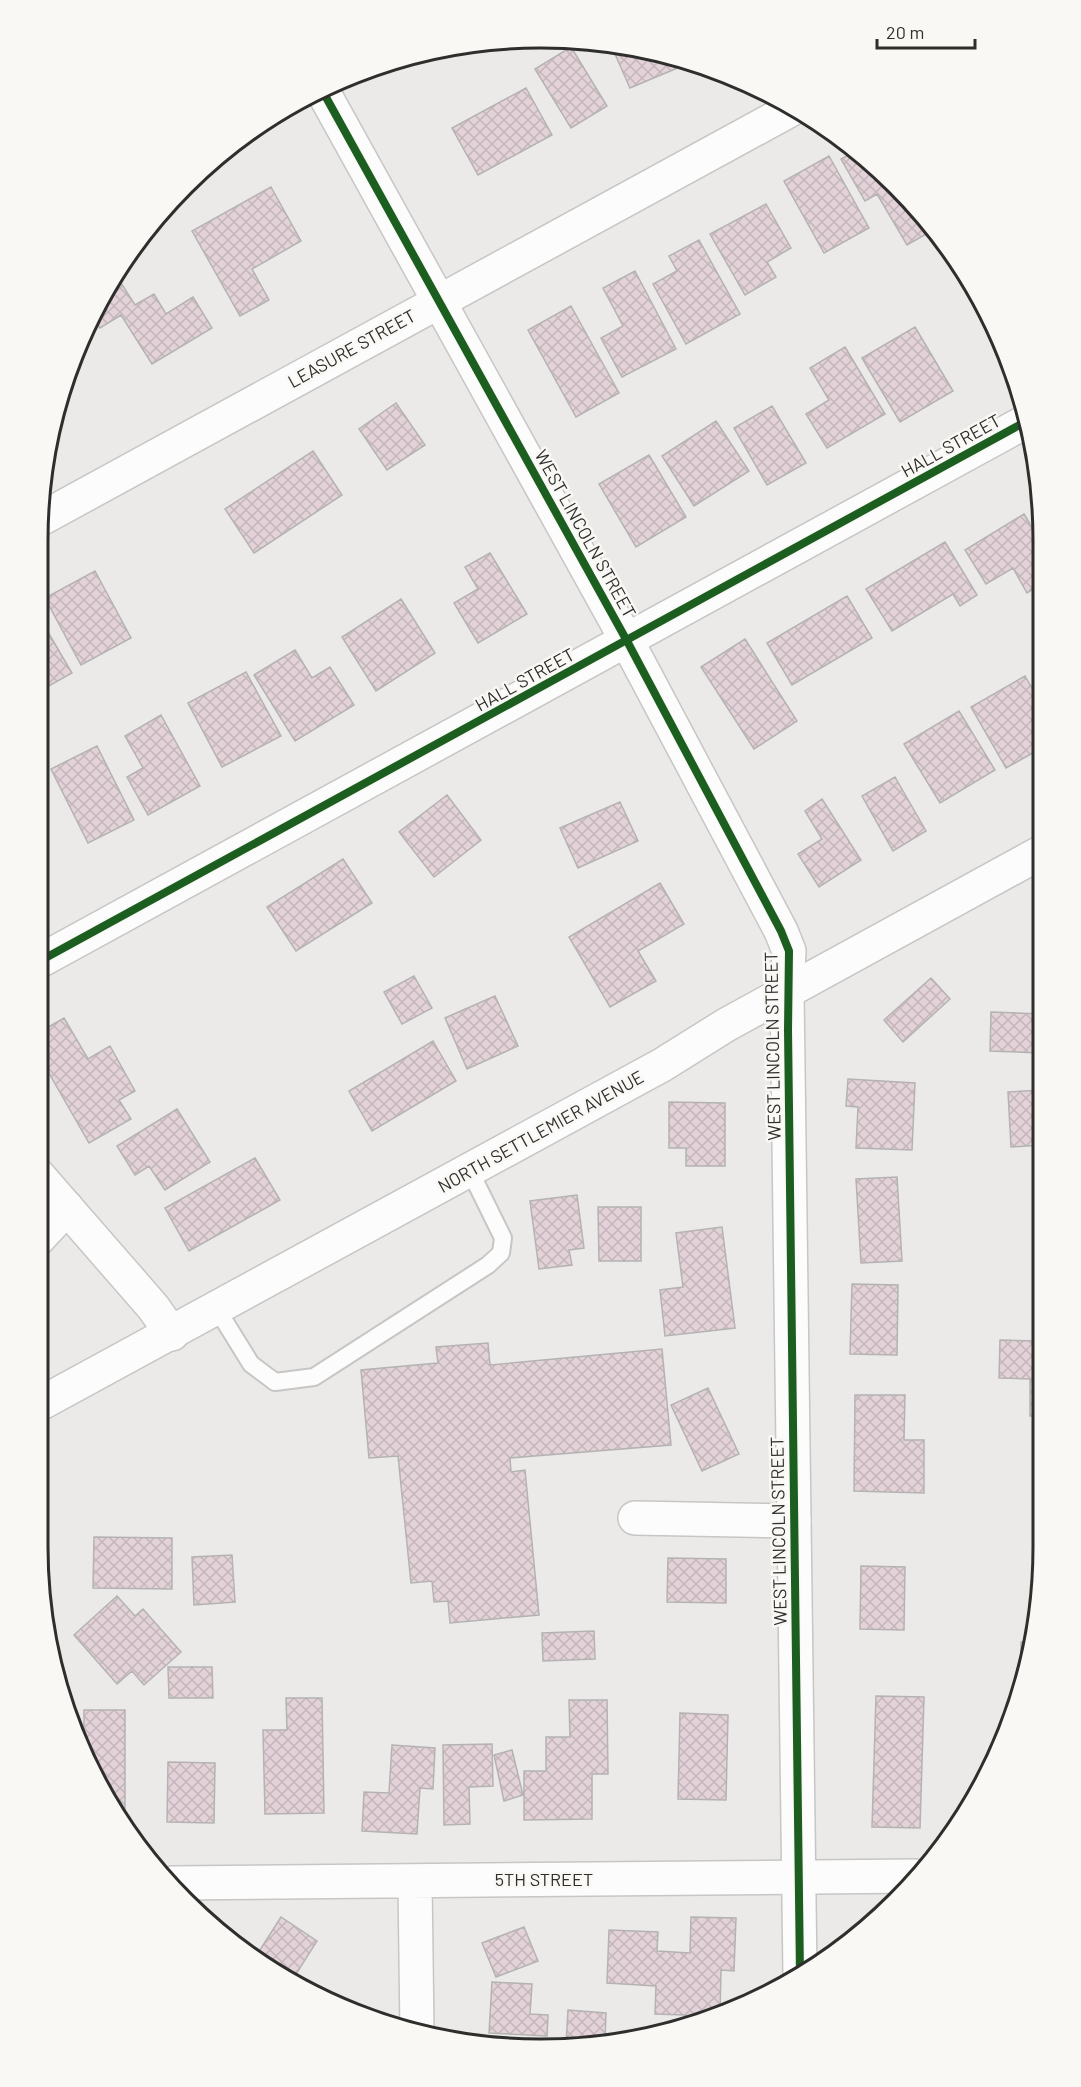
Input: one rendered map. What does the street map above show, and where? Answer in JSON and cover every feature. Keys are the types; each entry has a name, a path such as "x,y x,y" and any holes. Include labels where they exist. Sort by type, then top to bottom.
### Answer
{"street":[{"name":"WEST LINCOLN STREET","path":"326,97 627,641 786,940 789,951 801,1964"},
{"name":"LEASURE STREET","path":"49,515 785,113"},
{"name":"HALL STREET","path":"48,957 1019,425"},
{"name":"NORTH SETTLEMIER AVENUE","path":"48,1400 470,1171 662,1065 726,1025 1033,857"},
{"path":"48,1186 153,1307 172,1334"},
{"path":"48,1228 67,1208"},
{"path":"635,1518 794,1521"},
{"name":"5TH STREET","path":"181,1883 906,1876"},
{"path":"415,1881 417,2023"}],"lane":[{"path":"217,1309 251,1364 275,1382 314,1377 488,1265 501,1253 503,1238 470,1171"}],"building":[{"path":"568,49 572,49 607,106 571,128 535,69"},
{"path":"615,54 678,68 630,88"},
{"path":"526,88 552,135 478,175 452,128"},
{"path":"829,156 869,228 824,253 784,181"},
{"path":"847,156 865,170 889,192 926,234 907,245 877,194 865,201 841,159"},
{"path":"271,187 301,241 252,269 269,300 240,316 192,231"},
{"path":"766,204 791,248 767,262 776,277 745,295 710,234"},
{"path":"699,240 740,314 686,344 653,284 677,271 669,256"},
{"path":"635,271 676,349 622,377 601,338 623,326 603,288"},
{"path":"121,283 135,305 154,294 166,314 193,297 212,328 152,364 121,315 100,328 98,325"},
{"path":"571,306 619,393 576,417 528,330"},
{"path":"915,327 953,391 900,422 862,358"},
{"path":"845,347 885,414 827,448 806,414 829,400 810,368"},
{"path":"396,403 425,445 387,470 359,429"},
{"path":"772,406 806,463 767,485 734,428"},
{"path":"716,421 749,471 694,506 662,456"},
{"path":"313,451 342,495 254,553 225,509"},
{"path":"649,455 686,517 636,547 599,484"},
{"path":"1024,514 1033,528 1033,589 1027,593 1013,568 986,584 965,550"},
{"path":"945,542 977,595 960,606 953,594 892,631 866,589"},
{"path":"490,553 527,614 478,643 454,603 478,589 465,567"},
{"path":"95,571 131,638 81,665 48,604 48,596"},
{"path":"847,596 872,638 792,685 767,643"},
{"path":"401,599 435,653 376,691 342,637"},
{"path":"48,632 72,673 48,686"},
{"path":"745,639 797,721 754,749 701,667"},
{"path":"295,650 312,678 330,667 354,705 295,741 254,675"},
{"path":"246,672 281,736 222,767 188,703"},
{"path":"1025,676 1033,690 1033,753 1006,768 971,707"},
{"path":"959,711 995,770 940,803 904,744"},
{"path":"161,715 200,786 148,815 127,777 143,768 125,736"},
{"path":"97,746 134,820 88,843 51,769"},
{"path":"895,777 926,831 893,851 862,796"},
{"path":"447,795 481,840 434,877 399,832"},
{"path":"822,799 861,860 819,887 798,854 822,839 805,811"},
{"path":"620,802 638,841 578,868 560,828"},
{"path":"343,859 372,903 296,951 267,907"},
{"path":"660,883 684,924 638,951 656,981 610,1007 569,937"},
{"path":"414,976 432,1008 402,1024 384,992"},
{"path":"931,978 950,999 903,1042 884,1020"},
{"path":"495,996 518,1046 467,1069 445,1018"},
{"path":"991,1012 1033,1014 1033,1053 990,1051"},
{"path":"64,1018 88,1059 110,1046 135,1091 119,1100 131,1119 89,1143 48,1071 48,1027"},
{"path":"433,1041 456,1081 372,1131 349,1091"},
{"path":"848,1079 915,1083 912,1150 856,1148 858,1107 846,1106"},
{"path":"1033,1090 1033,1146 1011,1147 1008,1092"},
{"path":"669,1102 725,1103 725,1166 686,1166 686,1148 669,1148"},
{"path":"177,1109 210,1162 165,1190 149,1166 135,1175 117,1146"},
{"path":"255,1158 280,1200 189,1251 165,1208"},
{"path":"897,1177 902,1261 861,1263 856,1179"},
{"path":"577,1195 584,1248 569,1250 572,1265 539,1269 530,1201"},
{"path":"598,1207 641,1207 641,1261 599,1261"},
{"path":"722,1227 735,1328 665,1336 660,1290 683,1287 676,1233"},
{"path":"852,1284 898,1285 897,1355 850,1354"},
{"path":"1000,1340 1033,1341 1033,1416 1030,1416 1030,1379 999,1378"},
{"path":"488,1343 490,1365 662,1349 671,1445 510,1458 511,1472 525,1470 539,1615 450,1623 448,1601 434,1602 432,1581 411,1583 398,1456 369,1458 361,1370 438,1363 436,1347"},
{"path":"708,1388 739,1454 702,1471 671,1405"},
{"path":"855,1395 905,1395 904,1440 924,1440 924,1493 854,1491"},
{"path":"94,1537 172,1538 172,1589 93,1588"},
{"path":"232,1555 235,1602 194,1605 192,1557"},
{"path":"668,1558 726,1559 726,1603 667,1602"},
{"path":"861,1566 905,1567 904,1630 860,1629"},
{"path":"117,1596 135,1616 143,1609 181,1652 144,1685 132,1671 117,1684 74,1635"},
{"path":"594,1631 595,1659 543,1661 542,1633"},
{"path":"168,1667 212,1667 213,1698 169,1698"},
{"path":"876,1696 924,1697 920,1828 872,1827"},
{"path":"286,1698 322,1698 324,1813 265,1814 263,1730 287,1730"},
{"path":"569,1700 607,1700 608,1774 592,1774 592,1819 524,1820 524,1771 546,1771 546,1737 570,1737"},
{"path":"84,1710 125,1710 125,1810 114,1793 84,1732"},
{"path":"680,1713 728,1715 726,1800 678,1799"},
{"path":"492,1744 493,1786 469,1787 470,1824 444,1825 443,1745"},
{"path":"392,1745 435,1748 433,1789 420,1788 417,1834 362,1831 364,1792 389,1793"},
{"path":"512,1750 523,1795 504,1801 494,1755"},
{"path":"168,1762 215,1763 214,1823 167,1822"},
{"path":"281,1917 317,1941 296,1974 260,1951"},
{"path":"691,1917 736,1918 734,1971 721,1970 720,2005 685,2017 685,2015 655,2014 656,1986 607,1983 609,1930 658,1932 657,1951 690,1953"},
{"path":"524,1927 538,1961 496,1977 482,1943"},
{"path":"492,1982 532,1984 530,2014 548,2015 547,2036 489,2033"},
{"path":"568,2010 606,2013 605,2035 566,2038"}],"cycle path":[{"path":"326,97 627,641 781,931 789,951 788,1030 800,1965"},
{"path":"48,957 1019,425"}]}
